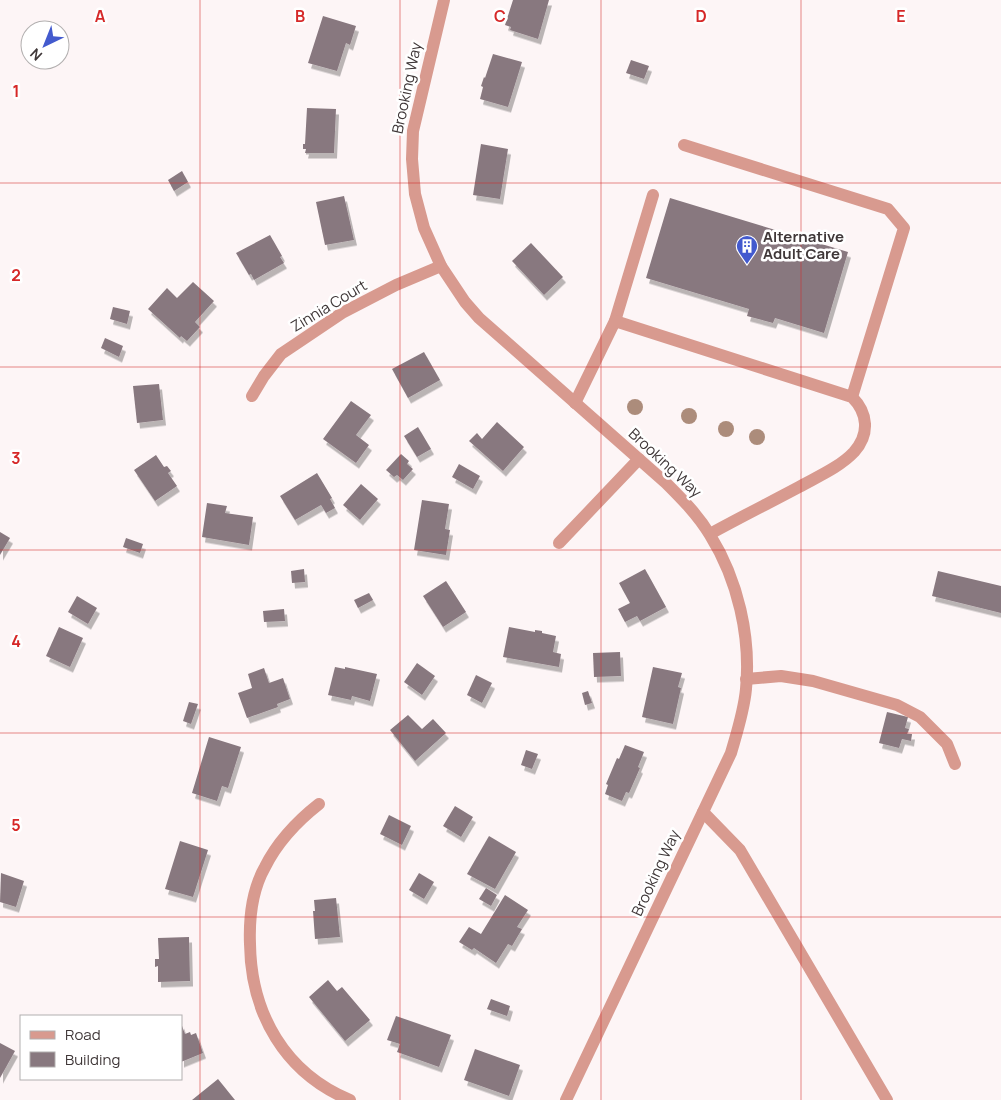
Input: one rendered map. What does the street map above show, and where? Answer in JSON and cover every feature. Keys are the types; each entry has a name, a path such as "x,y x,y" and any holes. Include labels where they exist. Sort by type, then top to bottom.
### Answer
{"street":[{"name":"Brooking Way","path":"444,0 413,131 412,159 415,194 424,228 441,266 465,302 479,318 666,482 691,508 710,534 733,583 743,618 747,654 742,718 731,753 566,1100"},
{"path":"684,145 888,209 899,220 904,228 852,397"},
{"path":"575,403 615,322 653,195"},
{"name":"Zinnia Court","path":"252,396 264,376 282,354 342,313 396,285 441,266"},
{"path":"615,322 852,397 861,406 865,423 862,440 854,452 832,468 710,534"},
{"path":"559,543 639,459"},
{"path":"746,679 781,676 814,681 897,705 920,717 947,744 955,764"},
{"path":"319,804 297,822 278,844 264,868 254,896 249,924 250,958 254,987 263,1014 276,1040 294,1062 316,1082 350,1100"},
{"path":"703,812 740,850 887,1100"}],"building":[{"path":"513,0 549,0 538,39 510,30 511,27 505,25"},
{"path":"323,16 356,26 350,45 346,43 337,71 308,63"},
{"path":"493,54 522,62 508,107 480,99 483,87 481,86"},
{"path":"631,60 649,66 644,79 626,73"},
{"path":"307,108 336,109 334,153 305,153 306,149 303,149 303,144 305,144"},
{"path":"481,144 508,149 500,199 473,195"},
{"path":"182,171 188,182 174,191 168,180"},
{"path":"344,196 354,240 325,245 316,202"},
{"name":"Alternative Adult Care","path":"670,198 848,252 824,333 775,318 773,323 747,316 749,309 646,278"},
{"path":"270,235 284,263 254,280 236,253"},
{"path":"531,243 563,277 544,295 512,261"},
{"path":"193,282 214,301 195,322 200,327 187,341 181,336 180,338 148,309 167,288 177,298"},
{"path":"113,307 130,311 127,324 110,319"},
{"path":"105,338 123,346 119,357 101,348"},
{"path":"424,352 440,380 408,398 392,369"},
{"path":"159,384 163,420 137,423 133,386"},
{"path":"351,401 371,415 356,435 369,445 356,463 323,439"},
{"path":"497,422 524,447 503,471 469,441 477,433 482,439"},
{"path":"418,427 431,449 417,457 404,436"},
{"path":"401,454 409,461 407,464 413,469 403,480 397,475 394,477 386,470"},
{"path":"156,455 164,467 167,466 171,471 168,473 177,486 155,501 134,470"},
{"path":"459,464 480,476 473,489 452,477"},
{"path":"317,473 332,498 330,499 335,508 326,513 321,505 295,520 280,496"},
{"path":"361,484 378,499 360,520 343,505"},
{"path":"422,500 449,504 445,529 450,530 446,555 414,550"},
{"path":"207,503 227,506 225,513 253,517 249,545 202,537"},
{"path":"0,532 10,538 0,555"},
{"path":"126,538 143,544 140,553 123,547"},
{"path":"304,569 305,582 292,583 291,571"},
{"path":"645,569 666,607 640,621 637,616 625,622 618,609 630,603 619,583"},
{"path":"938,571 1001,586 1001,613 932,596"},
{"path":"446,581 466,612 443,627 423,596"},
{"path":"369,593 373,600 358,608 354,600"},
{"path":"77,596 97,608 88,624 68,612"},
{"path":"284,609 285,621 264,622 263,611"},
{"path":"59,627 83,638 70,667 46,656"},
{"path":"509,627 535,632 535,630 542,631 542,633 556,636 553,652 561,654 559,667 503,657"},
{"path":"620,652 621,676 594,677 593,653"},
{"path":"417,663 435,676 422,695 404,682"},
{"path":"335,667 345,669 345,667 377,674 370,701 352,696 351,700 328,695"},
{"path":"653,667 682,673 678,687 681,688 673,724 642,717"},
{"path":"264,668 269,683 283,678 290,699 277,704 278,707 247,718 238,693 252,688 248,674"},
{"path":"476,675 492,683 482,703 467,695"},
{"path":"588,691 592,703 585,705 582,693"},
{"path":"189,702 198,704 191,724 183,721"},
{"path":"887,712 908,717 905,728 909,729 907,734 912,734 911,741 902,739 899,748 879,743"},
{"path":"408,715 422,729 433,719 446,733 415,761 390,730"},
{"path":"209,737 241,747 228,788 222,786 217,801 192,793"},
{"path":"625,745 644,752 638,767 640,768 629,793 626,792 622,801 605,794 608,785 606,784"},
{"path":"526,750 538,754 532,769 521,765"},
{"path":"455,806 473,817 461,837 443,826"},
{"path":"389,815 411,826 402,845 380,834"},
{"path":"489,836 516,852 495,889 467,874"},
{"path":"180,841 208,850 193,897 165,889"},
{"path":"1,873 24,881 16,907 0,902"},
{"path":"419,873 434,882 424,899 409,890"},
{"path":"486,888 497,895 491,906 479,899"},
{"path":"505,895 528,910 517,927 522,929 512,946 508,944 496,963 474,948 472,950 459,942 469,927 481,934"},
{"path":"336,898 340,937 315,939 314,900"},
{"path":"189,937 190,981 158,982 158,966 155,967 155,959 159,959 158,938"},
{"path":"328,980 337,991 342,987 370,1020 345,1041 309,997"},
{"path":"491,999 510,1006 507,1016 487,1009"},
{"path":"396,1016 451,1035 439,1067 397,1052 400,1044 387,1040"},
{"path":"182,1026 185,1034 190,1032 191,1035 196,1033 203,1053 182,1062"},
{"path":"0,1043 15,1051 0,1078"},
{"path":"475,1049 520,1065 509,1096 464,1080"},
{"path":"218,1079 235,1100 192,1100"}],"place":[{"name":"Alternative Adult Care","path":"747,265"}]}
